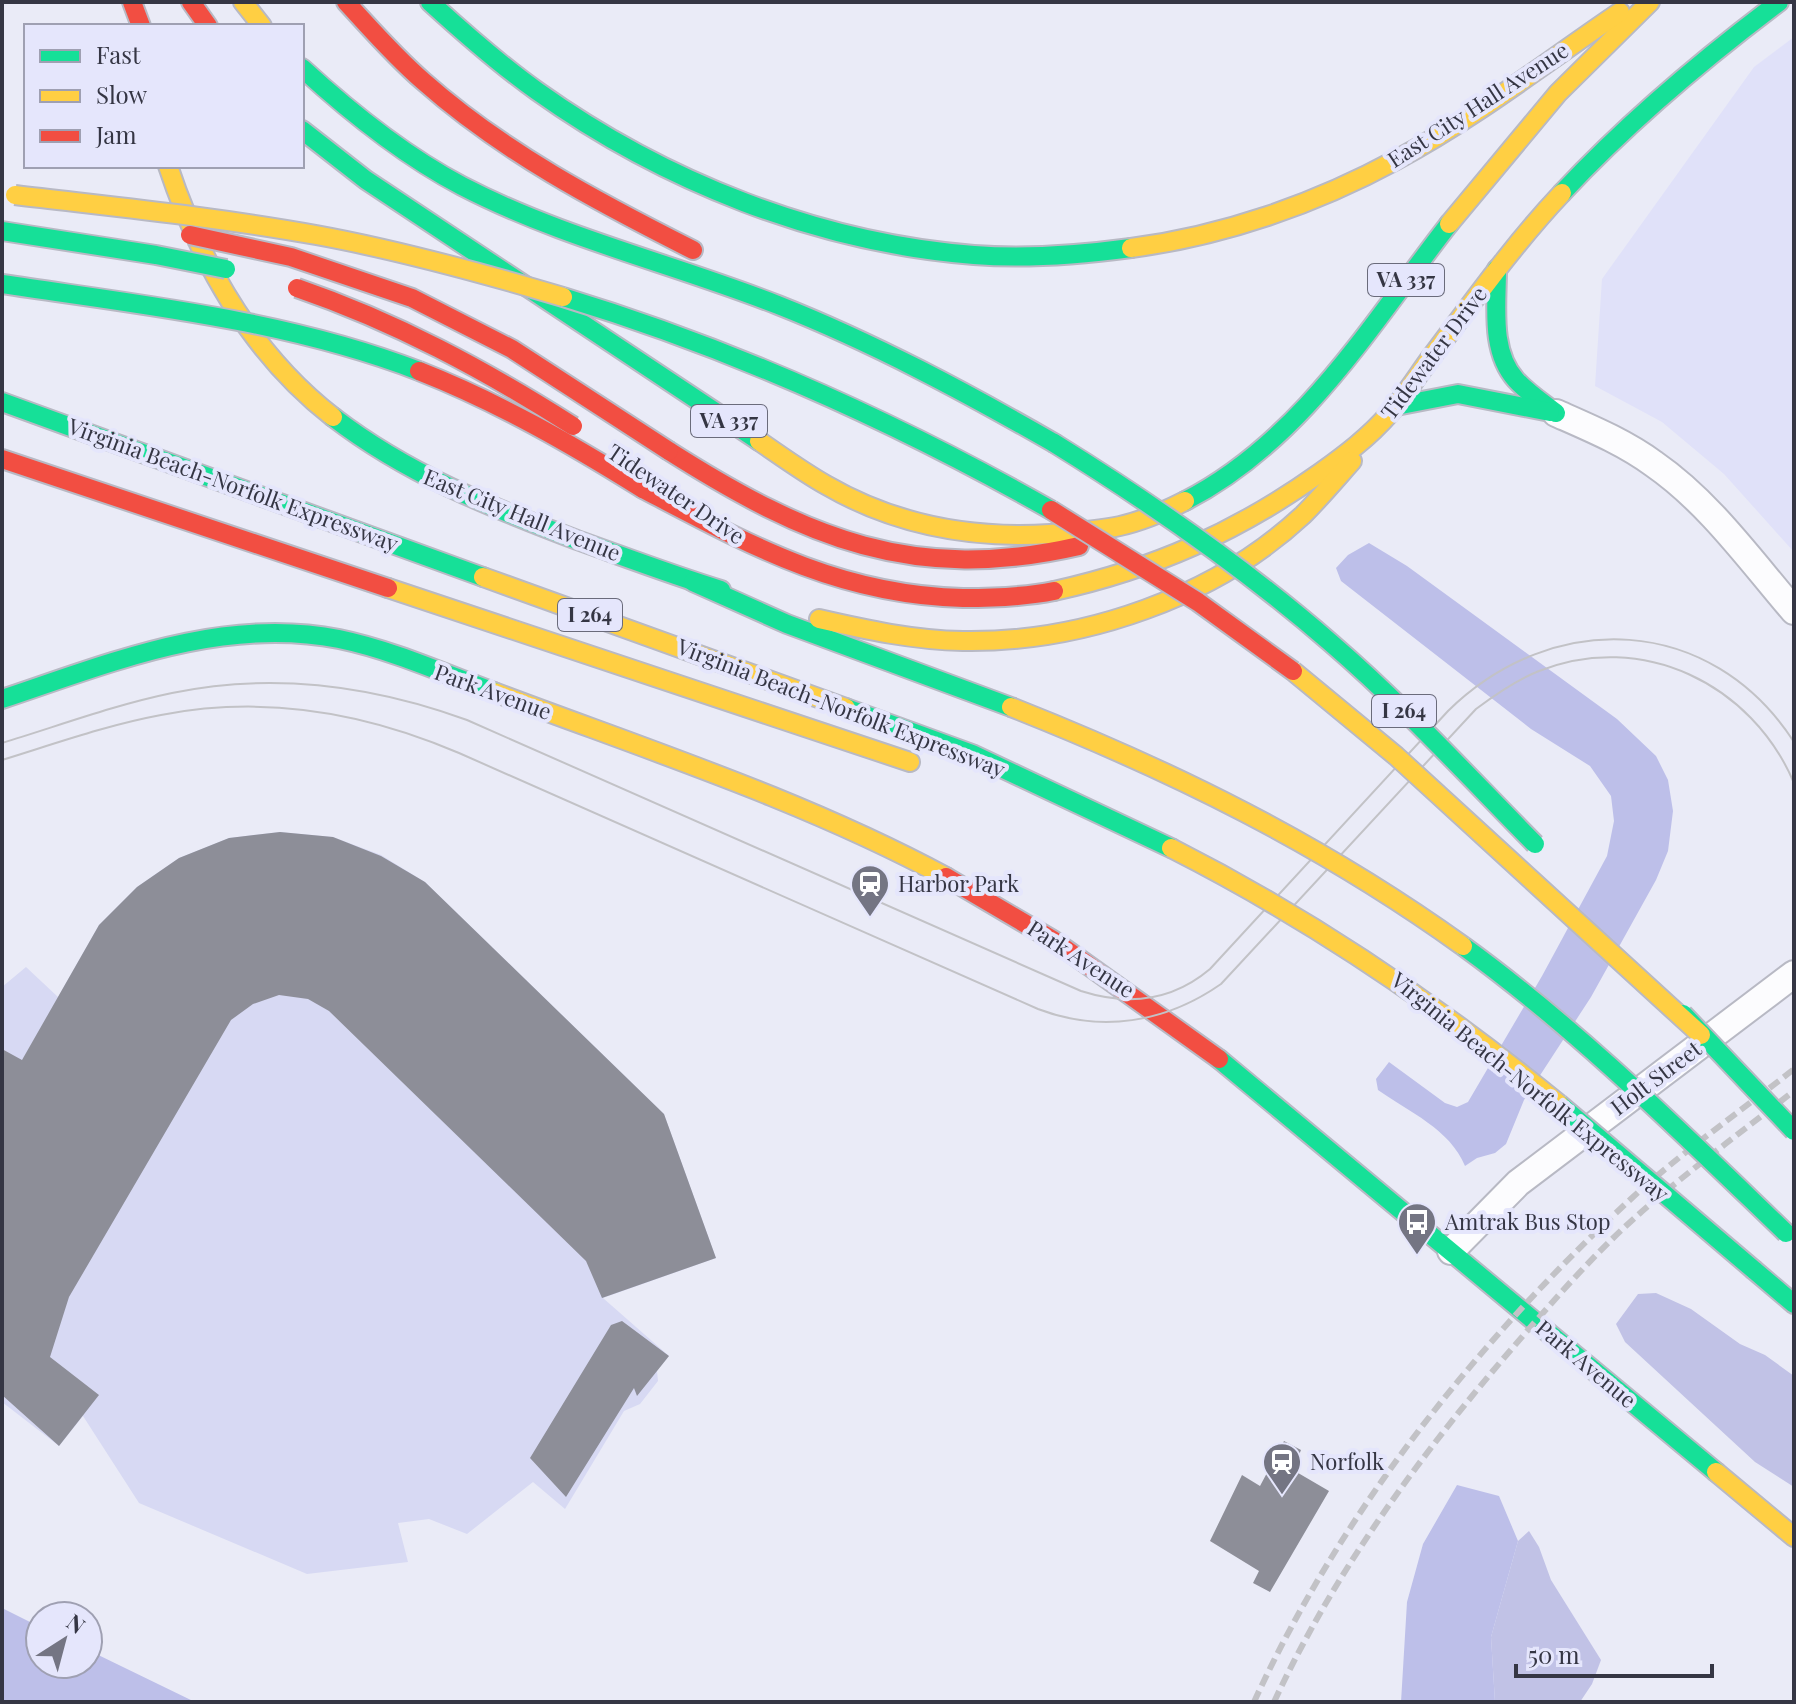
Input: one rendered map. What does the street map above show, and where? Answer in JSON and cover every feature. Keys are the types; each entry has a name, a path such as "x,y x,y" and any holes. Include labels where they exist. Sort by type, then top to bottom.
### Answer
{"main road":[{"path":"132,2 141,24"},
{"path":"142,2 142,24"},
{"path":"191,2 207,24"},
{"path":"243,2 260,24"},
{"path":"346,2 408,69 506,148 584,194 711,259 838,331"},
{"name":"East City Hall Avenue","path":"430,2 489,57 569,114 648,160 697,183 784,215 920,249 1047,255 1101,252 1190,237 1276,212 1363,177 1440,134 1636,2"},
{"name":"Tidewater Drive","path":"8,194 276,253 391,290 486,334 750,501 800,525 853,544 908,555 965,561 1020,558 1091,543 1194,496 1236,471 1292,423 1324,388 1531,122 1592,57 1650,2"},
{"name":"Tidewater Drive","path":"286,284 374,315 479,367 718,528 794,564 874,589 957,598 1039,595 1116,577 1225,534 1294,491 1381,424 1497,269 1557,197 1625,128 1689,70 1779,2"},
{"name":"I 264","path":"304,70 354,114 462,186 530,217 741,291 838,331 967,393 1054,443 1176,522 1330,643 1399,706 1550,858"},
{"name":"VA 337","path":"304,132 366,180 823,484 853,500 906,520 1004,536 1075,532 1136,524"},
{"name":"East City Hall Avenue","path":"169,168 181,207 207,262 244,321 282,371 352,433 404,466 466,497 693,582"},
{"path":"8,194 305,233 403,253 596,306 730,354 905,430 1033,497 1194,599 1308,681 1415,771 1701,1035 1794,1131"},
{"path":"2,231 156,255 246,274"},
{"path":"1497,269 1499,337 1506,366 1525,389 1556,413"},
{"name":"VA 337","path":"2,284 241,322 370,355 412,369 494,404 647,483"},
{"path":"1396,406 1458,394 1556,413"},
{"name":"Virginia Beach-Norfolk Expressway","path":"2,402 972,754 1171,848 1296,915 1392,976 1572,1115 1794,1304"},
{"path":"693,582 823,621 882,634 995,640 1079,628 1178,597 1234,569 1286,532 1305,514 1340,477 1381,424"},
{"path":"2,459 932,770"},
{"path":"693,582 787,624 1149,762 1245,808 1348,867 1428,920 1577,1036 1790,1236"},
{"name":"Park Avenue","path":"2,699 197,639 246,632 298,632 368,646 732,781 827,819 917,861 974,891 1083,959 1163,1014 1794,1537"},
{"path":"1037,804 1171,848"},
{"path":"1610,928 1701,1035"}],"street":[{"path":"1556,413 1613,438 1656,464 1718,524 1794,611"},
{"name":"Holt Street","path":"1451,1251 1518,1183 1794,974"}],"shaded area":[{"path":"1794,37 1794,552 1724,474 1662,422 1595,386 1602,279 1754,67"},
{"path":"1369,543 1407,566 1617,719 1656,756 1668,780 1673,811 1668,851 1656,880 1591,997 1524,1100 1506,1144 1495,1153 1477,1158 1465,1166 1439,1131 1378,1090 1376,1079 1389,1062 1445,1103 1457,1107 1468,1102 1542,976 1607,856 1614,821 1611,796 1590,766 1531,729 1341,581 1336,568 1348,555"},
{"path":"280,832 333,837 381,855 425,882 664,1114 716,1258 603,1298 669,1356 657,1371 658,1381 640,1404 624,1411 565,1509 533,1482 467,1534 429,1519 398,1523 408,1562 307,1574 139,1503 83,1416 59,1446 2,1402 2,987 26,967 58,997 99,925 137,887 179,858 229,838"},
{"path":"1656,1293 1691,1309 1740,1344 1765,1355 1794,1376 1794,1487 1755,1462 1625,1342 1616,1324 1638,1294"},
{"path":"1457,1485 1499,1496 1518,1541 1491,1637 1495,1702 1401,1702 1407,1602 1423,1544"},
{"path":"1529,1531 1539,1547 1551,1580 1601,1660 1592,1684 1580,1702 1495,1702 1491,1637 1518,1541"},
{"path":"2,1608 24,1619 24,1680 104,1680 104,1658 195,1702 2,1702"}],"building":[{"path":"280,832 333,837 381,856 425,882 664,1114 716,1258 602,1298 586,1261 329,1011 308,999 279,995 253,1004 231,1020 69,1297 50,1357 99,1395 59,1446 2,1395 2,1049 22,1060 99,925 137,887 179,858 229,838"},
{"path":"622,1321 669,1356 637,1396 634,1388 566,1497 530,1458 611,1325"},
{"path":"1284,1441 1301,1450 1293,1470 1329,1491 1270,1592 1253,1583 1259,1571 1210,1541 1242,1475 1260,1486"}],"tram line":[{"path":"2,743 129,703 210,687 284,683 395,698 467,720 1081,991 1116,999 1132,999 1148,998 1180,988 1210,969 1448,711 1490,678 1535,654 1582,642 1629,640 1676,649 1720,669 1760,700 1794,742"},
{"path":"2,760 121,724 199,709 276,707 350,718 387,727 459,753 1038,1009 1085,1021 1109,1022 1132,1020 1178,1008 1221,984 1476,709 1506,688 1539,671 1578,660 1616,657 1654,662 1689,674 1722,693 1751,718 1775,748 1794,783"}],"railway":[{"path":"1254,1702 1289,1631 1329,1562 1418,1431 1468,1369 1521,1309 1633,1197 1794,1069"},
{"path":"1274,1702 1350,1563 1410,1476 1509,1352 1575,1277 1628,1224 1794,1091"}],"traffic: fast":[{"path":"430,2 537,91 636,153 744,202 800,222 858,237 974,255 1013,257 1131,248"},
{"path":"1562,193 1666,93 1779,2"},
{"path":"304,70 378,132 462,186 539,221 739,290 849,335 919,369 1054,443"},
{"path":"304,132 366,180 759,441"},
{"path":"1185,501 1227,476 1265,446 1299,413 1332,378 1449,224"},
{"path":"2,231 226,269"},
{"path":"1497,269 1496,313 1502,356 1516,380 1556,413"},
{"path":"2,284 160,307 266,327 369,353 419,371"},
{"path":"563,297 690,340 813,390 933,447 1051,510"},
{"path":"1396,406 1458,394 1550,412"},
{"path":"2,402 483,577"},
{"path":"333,417 390,456 481,502 577,540 721,590"},
{"path":"1054,443 1197,537 1298,615 1384,691 1535,844"},
{"path":"693,582 787,624 1011,707"},
{"path":"2,699 167,647 209,638 295,633 339,639 378,649 494,692"},
{"path":"846,708 972,754 1171,848"},
{"path":"1463,946 1589,1048 1786,1233"},
{"path":"1683,1014 1794,1131"},
{"path":"1219,1059 1716,1472"},
{"path":"1559,1104 1754,1270"},
{"path":"1754,1270 1794,1304"}],"traffic: slow":[{"path":"243,2 260,24"},
{"path":"1449,224 1558,93 1650,2"},
{"path":"1131,248 1200,235 1268,216 1365,176 1454,126 1620,12"},
{"path":"169,168 196,237 232,304 278,365 333,417"},
{"path":"1054,591 1126,572 1193,546 1289,494 1348,452 1394,408 1493,275 1562,193"},
{"path":"15,195 316,235 440,263 563,297"},
{"path":"759,441 852,499 906,519 962,531 1020,535 1104,529 1150,517 1185,501"},
{"path":"819,619 872,631 963,641 1008,640 1100,624 1145,610 1230,570 1303,515 1352,461"},
{"path":"483,577 846,708"},
{"path":"388,588 910,762"},
{"path":"1293,671 1396,756 1701,1035"},
{"path":"494,692 780,800 892,849 946,877"},
{"path":"1011,707 1130,757 1244,812 1355,875 1463,946"},
{"path":"1171,848 1274,904 1372,966 1467,1032 1559,1104"},
{"path":"1716,1472 1794,1537"}],"traffic: jam":[{"path":"132,2 140,24"},
{"path":"191,2 207,24"},
{"path":"346,2 413,72 486,131 552,174 693,250"},
{"path":"190,235 291,257 412,298 512,349 669,451"},
{"path":"297,288 405,332 507,386 573,426"},
{"path":"419,371 534,425 643,489"},
{"path":"669,451 768,508 815,529 864,545 913,556 965,559 1020,556 1079,546"},
{"path":"2,459 388,588"},
{"path":"643,489 759,547 835,577 876,588 963,598 1009,597 1054,591"},
{"path":"1051,510 1198,602 1293,671"},
{"path":"946,877 1053,940 1219,1059"}],"place":[{"name":"Harbor Park","path":"870,918"},
{"name":"Amtrak Bus Stop","path":"1417,1256"},
{"name":"Norfolk","path":"1282,1496"}]}
